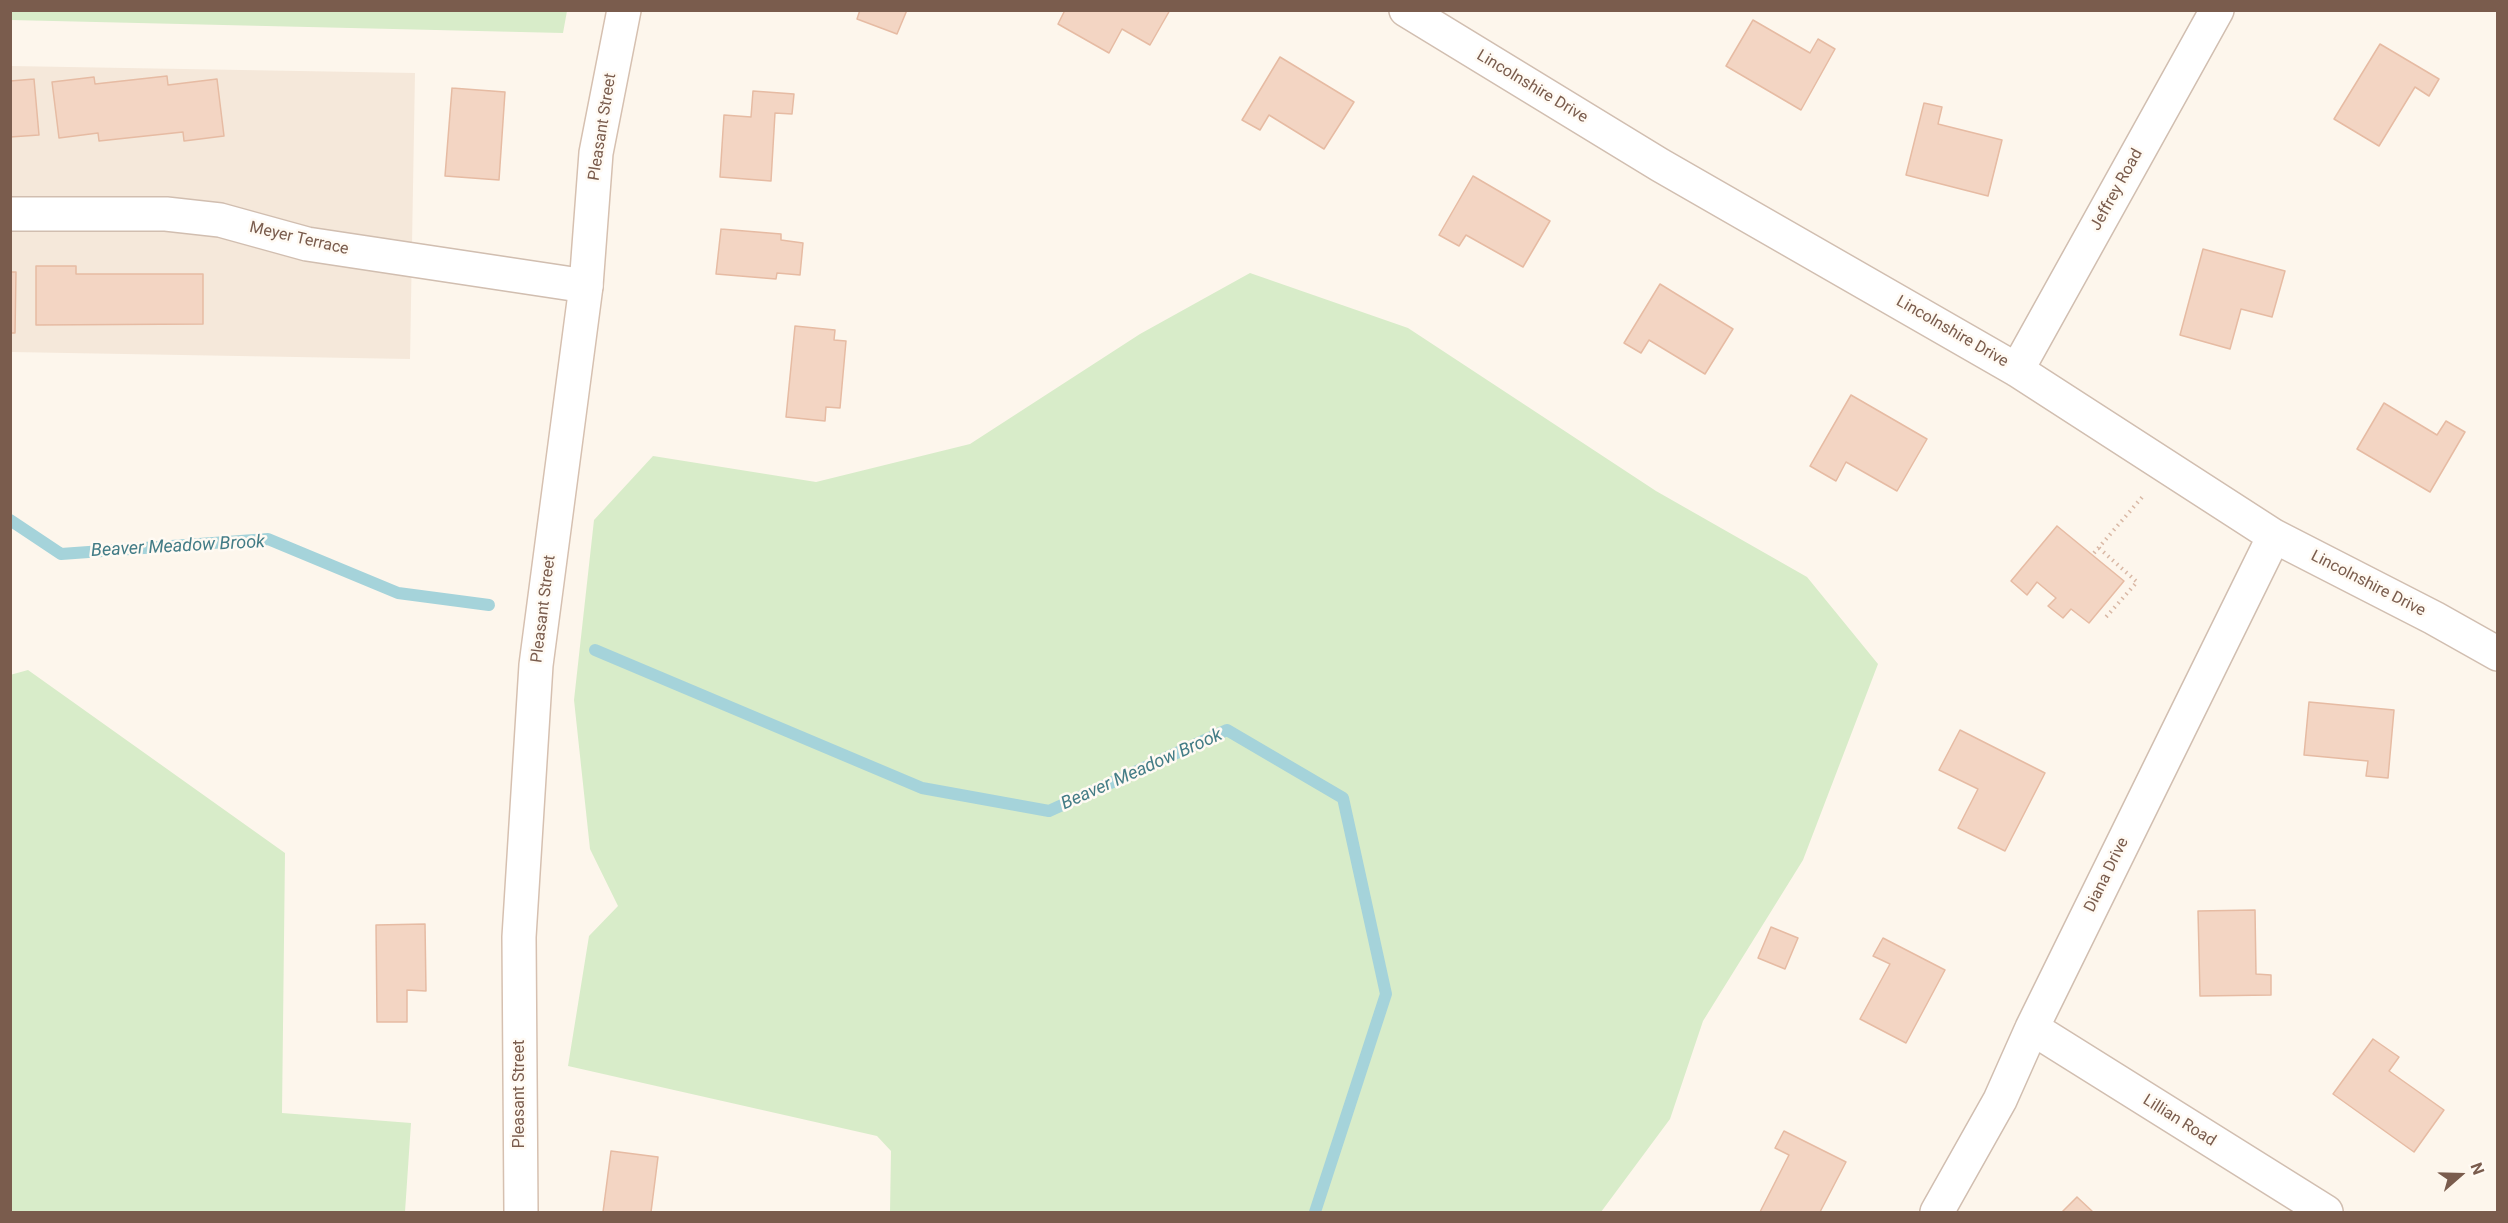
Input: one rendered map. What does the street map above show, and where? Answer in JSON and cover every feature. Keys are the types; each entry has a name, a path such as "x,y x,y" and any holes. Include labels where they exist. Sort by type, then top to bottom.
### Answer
{"street":[{"name":"Pleasant Street","path":"520,1212 519,937 536,665 586,286 596,153 624,10"},
{"name":"Lincolnshire Drive","path":"1406,10 1660,165 2017,370 2274,536 2434,618 2498,654"},
{"name":"Jeffrey Road","path":"2017,370 2217,10"},
{"name":"Meyer Terrace","path":"10,214 166,214 220,219 307,244 586,286"},
{"name":"Diana Drive","path":"1937,1212 2000,1100 2032,1028 2274,536"},
{"name":"Lillian Road","path":"2032,1028 2326,1212"}],"path":[{"path":"2094,553 2167,467"},
{"path":"2099,548 2137,582 2106,617"}],"shaded area":[{"path":"11,66 415,73 410,359 11,352"}],"green space":[{"path":"11,10 567,11 563,33 11,20"},
{"path":"1250,273 1408,328 1656,491 1807,577 1878,664 1803,860 1703,1021 1670,1119 1601,1212 890,1212 891,1151 877,1136 568,1066 589,936 618,906 590,849 574,700 594,520 653,456 816,482 970,444 1140,334"},
{"path":"28,670 285,853 282,1113 411,1123 405,1212 11,1212 10,675"}],"building":[{"path":"860,10 907,10 897,34 857,19"},
{"path":"1065,10 1170,10 1150,45 1122,29 1109,53 1058,24"},
{"path":"1753,20 1810,53 1818,39 1835,49 1801,110 1726,66"},
{"path":"2380,44 2439,79 2429,96 2415,87 2379,146 2334,119"},
{"path":"1280,57 1354,102 1324,149 1269,115 1260,130 1242,120"},
{"path":"167,76 168,85 217,79 224,136 184,141 183,132 99,141 98,133 59,138 52,82 94,77 95,84"},
{"path":"34,79 39,135 10,137 10,81"},
{"path":"452,88 505,92 499,180 445,176"},
{"path":"753,91 794,94 792,114 775,113 771,181 720,177 724,115 751,117"},
{"path":"1924,103 1942,107 1938,124 2002,140 1988,196 1906,175"},
{"path":"1473,176 1550,221 1523,267 1466,235 1459,246 1439,235"},
{"path":"721,229 781,234 781,240 803,243 800,275 777,273 776,279 716,274"},
{"path":"2203,249 2285,271 2272,317 2241,309 2230,349 2180,335"},
{"path":"36,266 76,266 76,274 203,274 203,324 36,325"},
{"path":"10,272 16,272 15,333 10,333"},
{"path":"1660,284 1733,329 1705,374 1649,340 1641,353 1624,343"},
{"path":"795,326 835,330 834,340 846,341 840,408 826,407 825,421 786,417"},
{"path":"1851,395 1927,439 1897,491 1846,462 1836,481 1810,466"},
{"path":"2384,403 2437,435 2446,421 2465,432 2430,492 2357,449"},
{"path":"2057,526 2124,581 2089,623 2071,609 2063,618 2048,606 2056,598 2037,582 2027,595 2011,581"},
{"path":"2309,702 2394,710 2388,778 2366,776 2368,761 2304,755"},
{"path":"1960,730 2045,773 2005,851 1958,828 1978,789 1939,770"},
{"path":"2255,910 2256,974 2271,975 2271,995 2200,996 2198,911"},
{"path":"425,924 426,991 407,990 407,1022 377,1022 376,925"},
{"path":"1771,927 1798,938 1785,969 1758,958"},
{"path":"1883,938 1945,970 1906,1043 1860,1019 1890,964 1873,956"},
{"path":"2373,1039 2399,1057 2389,1071 2444,1110 2414,1152 2333,1094"},
{"path":"1784,1131 1846,1162 1820,1212 1760,1212 1789,1155 1775,1148"},
{"path":"611,1151 658,1157 651,1212 603,1212"},
{"path":"2077,1197 2093,1212 2062,1212"}],"waterway":[{"name":"Beaver Meadow Brook","path":"10,520 61,554 268,539 398,593 489,605"},
{"name":"Beaver Meadow Brook","path":"595,650 922,788 1049,811 1227,730 1343,798 1386,994 1315,1212"}]}
